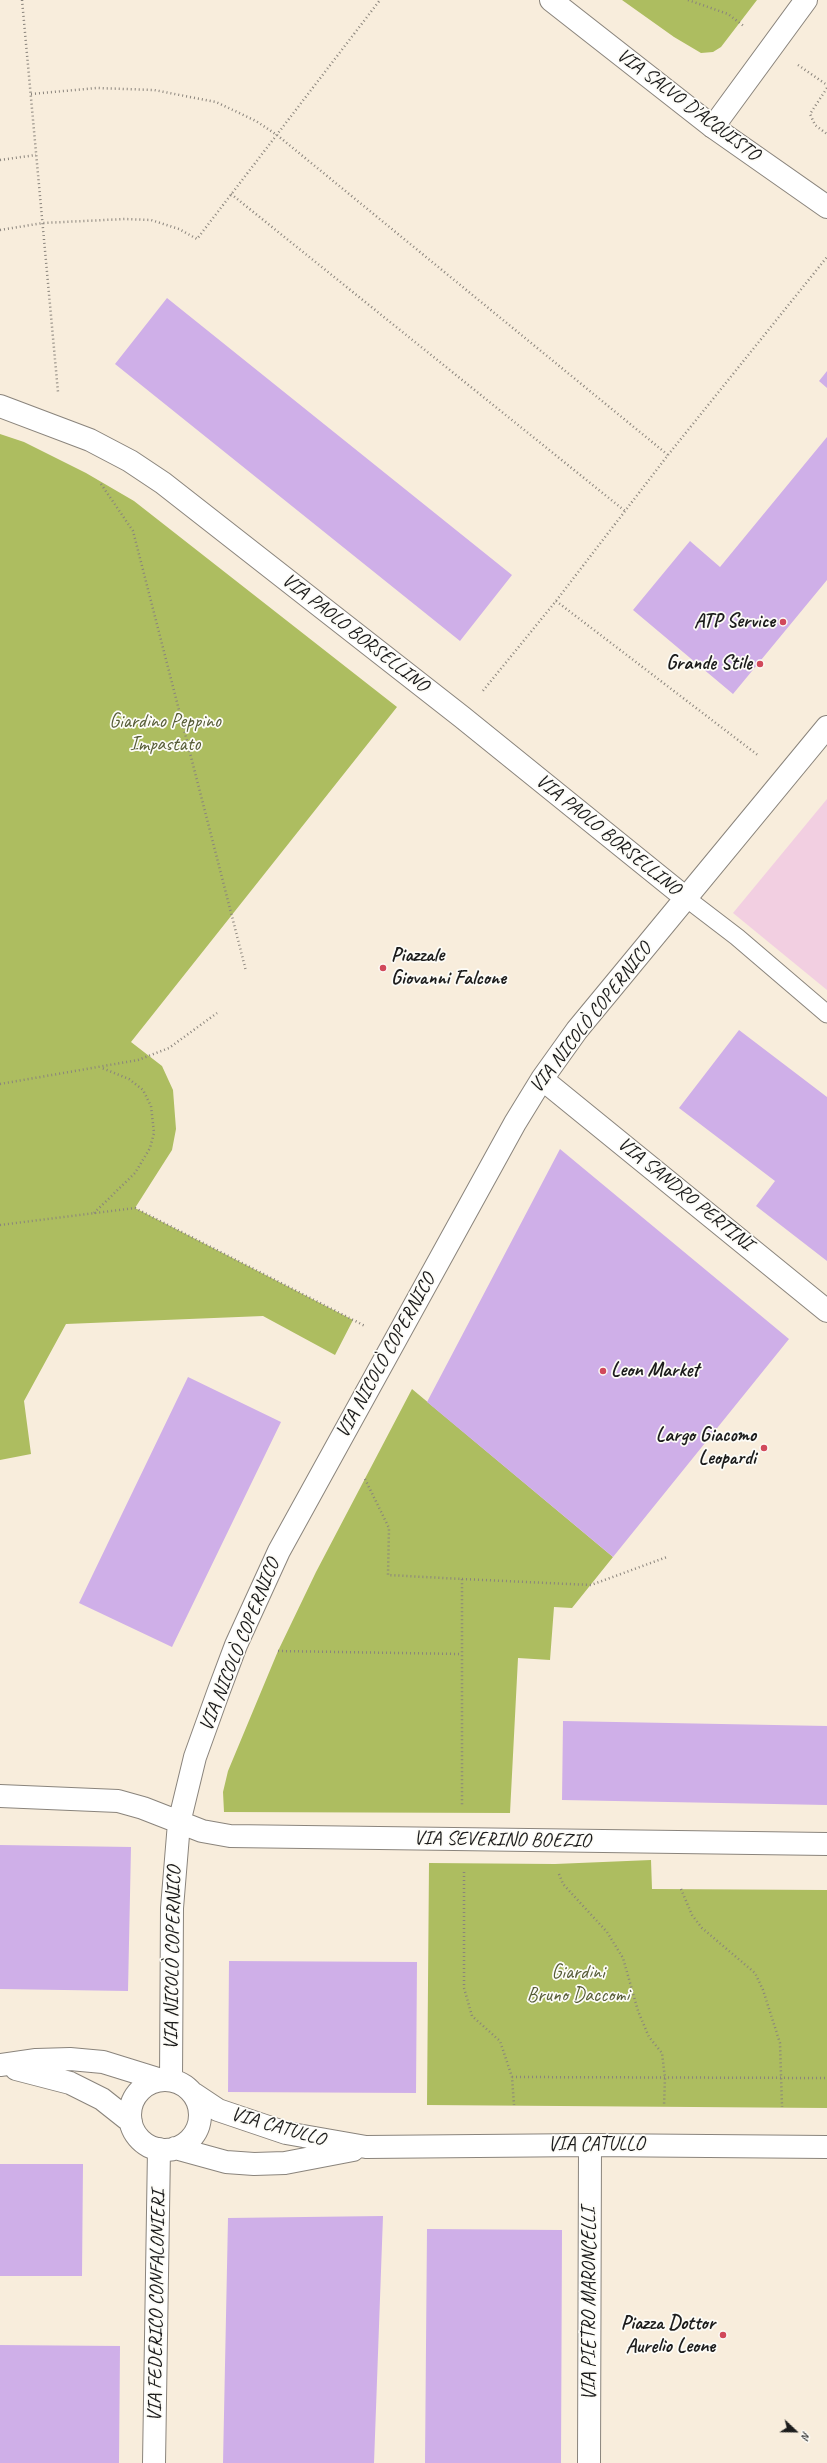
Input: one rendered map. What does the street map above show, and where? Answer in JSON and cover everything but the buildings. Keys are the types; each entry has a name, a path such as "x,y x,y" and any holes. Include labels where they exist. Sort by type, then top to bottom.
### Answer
{"street":[{"name":"VIA SALVO D'ACQUISTO","path":"551,0 713,127 827,207"},
{"path":"713,127 806,0"},
{"name":"VIA PAOLO BORSELLINO","path":"0,406 62,429 123,458 163,483 462,717 686,898"},
{"name":"VIA NICOLÒ COPERNICO","path":"166,2080 172,1908 179,1823 195,1757 235,1650 256,1601 303,1503 515,1123 542,1078 577,1030 827,727"},
{"name":"VIA SANDRO PERTINI","path":"542,1078 827,1311"},
{"name":"VIA SEVERINO BOEZIO","path":"0,1796 118,1801 143,1808 202,1831 230,1836 827,1844"},
{"path":"36,2060 96,2061 119,2065 184,2085 194,2094 199,2105 200,2116 198,2126 193,2136 167,2149 141,2140 131,2122 102,2099 70,2083 1,2065 36,2060"},
{"path":"131,2122 130,2111 140,2090 149,2083 166,2080"},
{"name":"VIA CATULLO","path":"194,2094 218,2110 265,2127 317,2140 366,2147 590,2145 827,2147"},
{"name":"VIA PIETRO MARONCELLI","path":"589,2463 590,2145"},
{"name":"VIA CATULLO","path":"167,2149 226,2162 254,2164 285,2163 366,2147"},
{"name":"VIA FEDERICO CONFALONIERI","path":"154,2463 167,2149"}],"lane":[{"path":"686,898 737,937 827,1014"}],"path":[{"path":"22,0 62,429"},
{"path":"0,230 43,224 125,219 151,220 179,229 197,239 380,0"},
{"path":"31,94 122,87 172,92 204,99 232,109 256,121 277,135 668,455"},
{"path":"827,88 810,114 815,125 827,134"},
{"path":"0,160 36,155"},
{"path":"231,194 625,511"},
{"path":"462,717 556,601 668,455 827,257"},
{"path":"98,480 133,531 246,971"},
{"path":"556,601 786,777"},
{"path":"0,1084 138,1060 170,1048 216,1013"},
{"path":"94,1213 135,1173 150,1148 154,1133 151,1106 143,1090 129,1078 101,1067"},
{"path":"0,1225 135,1208 394,1341"},
{"path":"365,1479 389,1528 388,1575 591,1585 667,1557"},
{"path":"462,1579 462,1813"},
{"path":"278,1651 461,1654"},
{"path":"464,1864 464,1988 472,2016 500,2041 512,2077 514,2106"},
{"path":"557,1871 563,1884 607,1932 623,1958 638,2011 649,2037 662,2053 665,2078 664,2106"},
{"path":"681,1889 692,1915 702,1928 755,1973 770,2006 778,2035 782,2078 782,2107"},
{"path":"512,2077 827,2078"}],"shaded area":[{"path":"827,799 827,990 733,913"}],"green space":[{"path":"622,0 757,0 721,47 713,52 701,53 674,37"},
{"name":"Giardino Peppino Impastato","path":"0,434 24,442 86,473 134,501 397,707 131,1042 162,1066 173,1090 176,1129 172,1150 135,1208 353,1320 335,1355 263,1316 66,1324 24,1401 31,1454 0,1460"},
{"path":"412,1389 613,1557 572,1608 554,1607 550,1660 518,1658 510,1813 224,1812 223,1792 228,1771 278,1651 316,1572"},
{"name":"Giardini Bruno Daccomi","path":"651,1860 652,1889 827,1890 827,2108 427,2105 429,1863 555,1864"}],"place":[{"name":"ATP Service","path":"783,622"},
{"name":"Grande Stile","path":"760,664"},
{"name":"Piazzale Giovanni Falcone","path":"383,968"},
{"name":"Leon Market","path":"603,1371"},
{"name":"Largo Giacomo Leopardi","path":"764,1448"},
{"name":"Piazza Dottor Aurelio Leone","path":"723,2335"}]}
